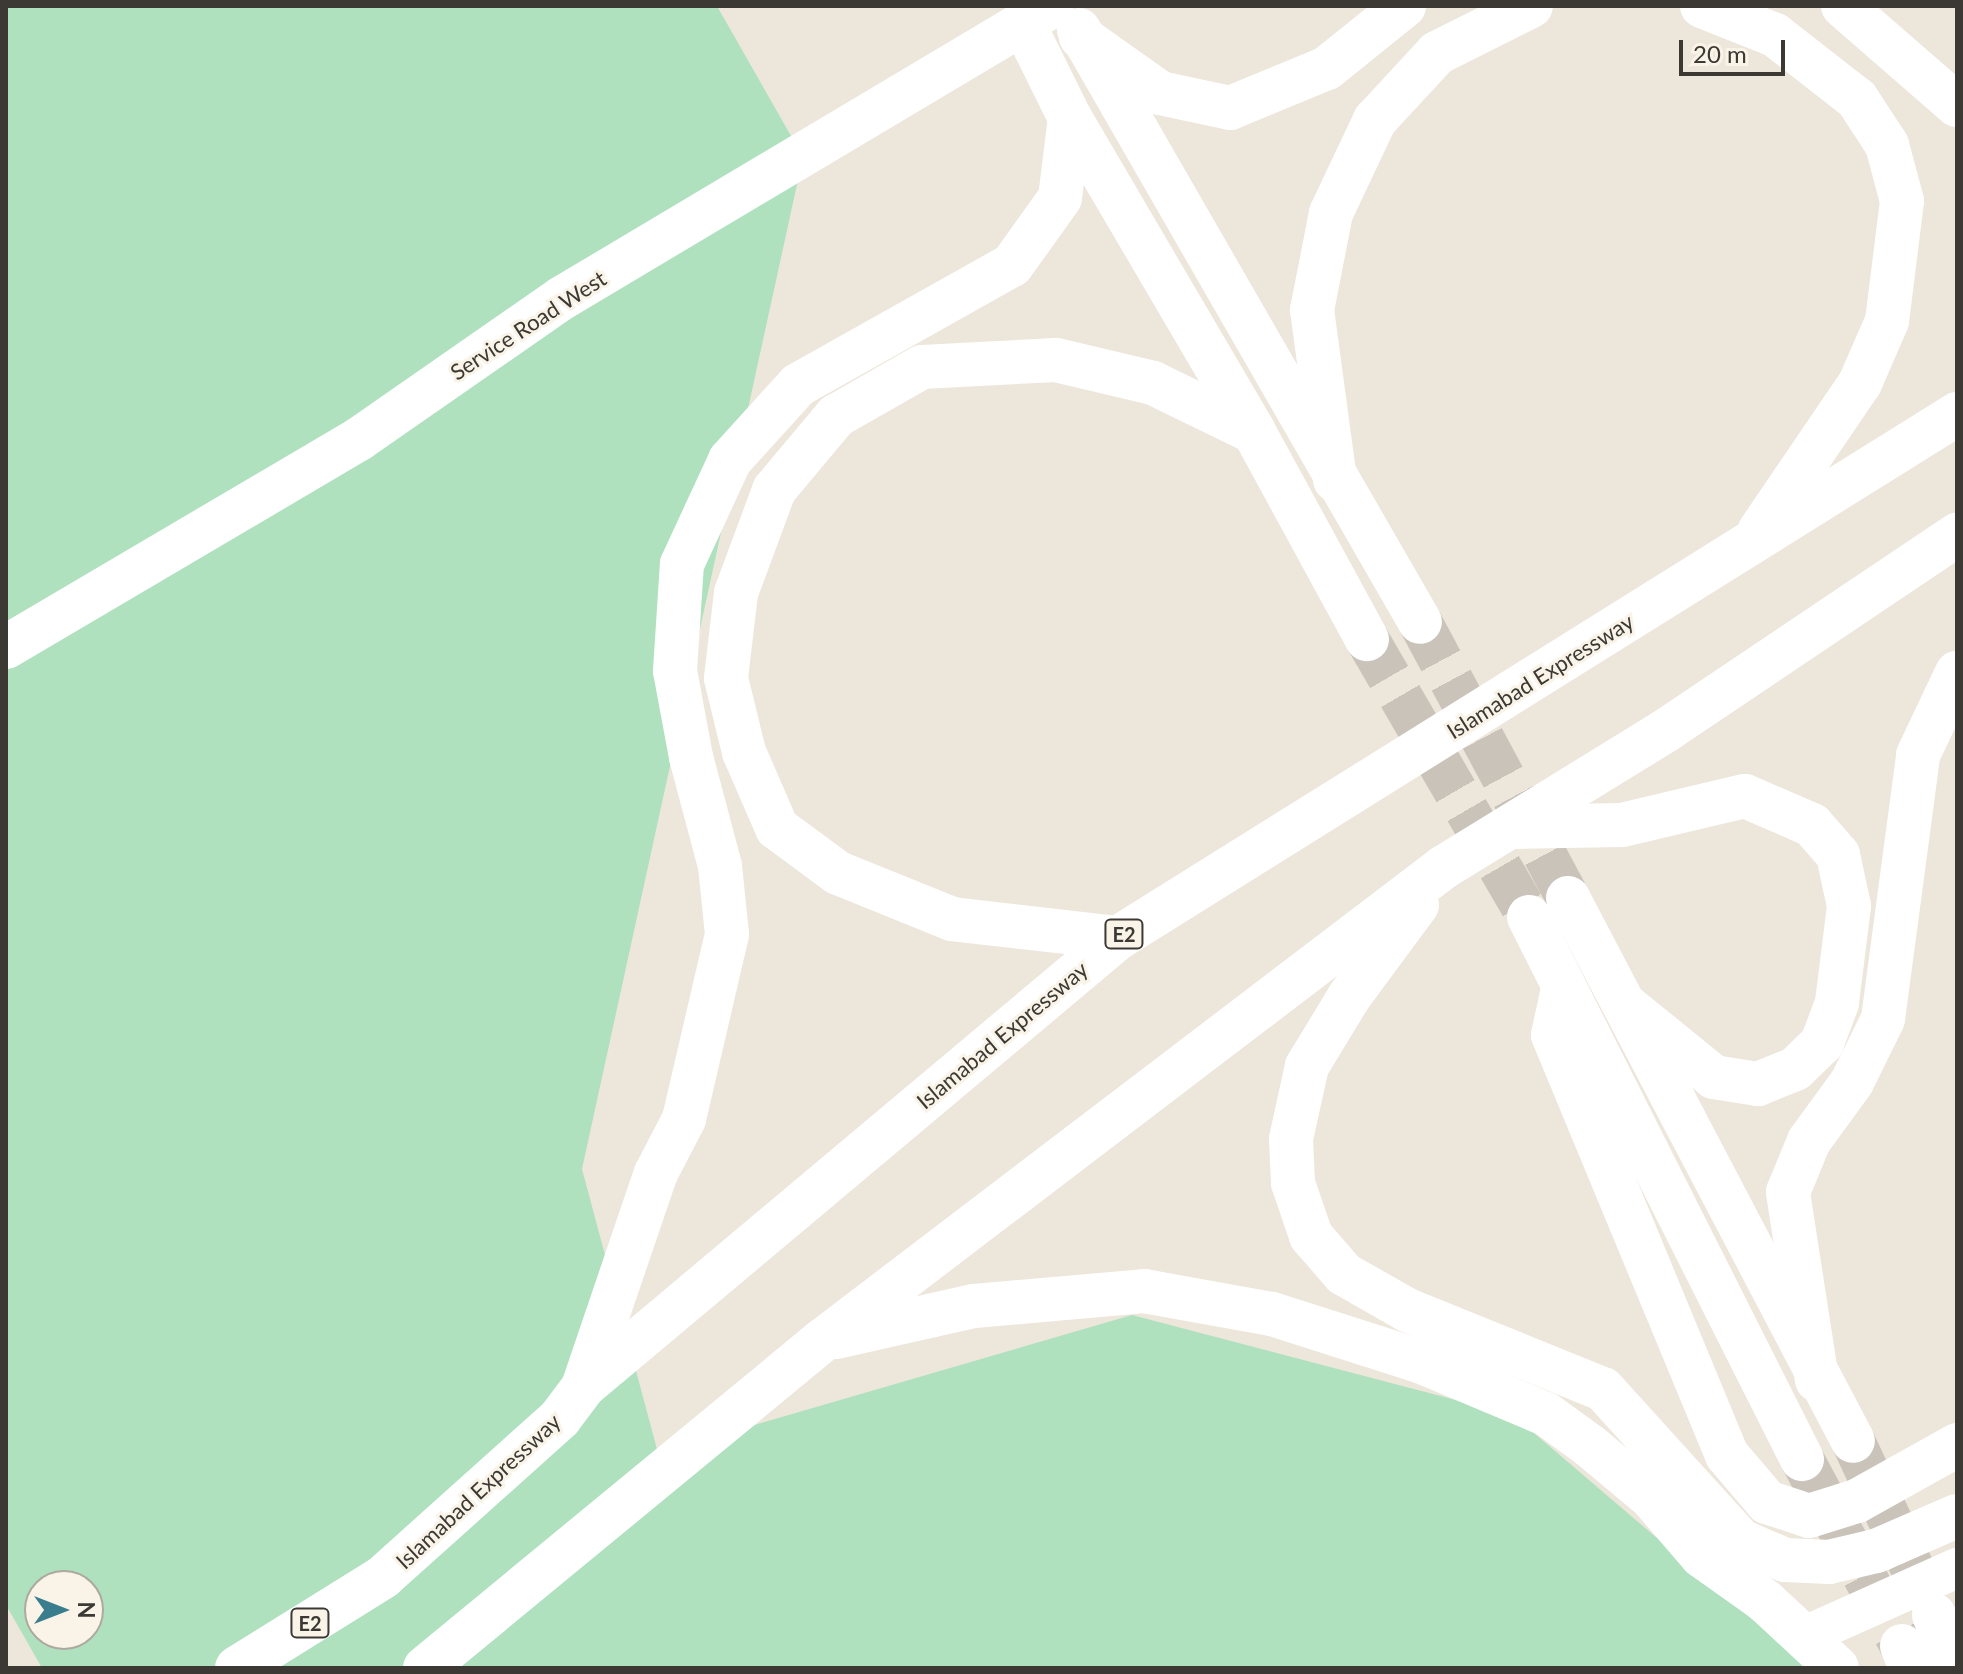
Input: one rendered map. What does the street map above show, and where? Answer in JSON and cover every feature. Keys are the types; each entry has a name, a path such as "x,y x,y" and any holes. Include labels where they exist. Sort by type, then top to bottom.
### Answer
{"main road":[{"path":"1056,18 1160,93 1230,108 1327,68 1404,6"},
{"path":"1335,480 1312,310 1331,213 1375,120 1437,53 1531,6"},
{"path":"1702,6 1775,35 1857,99 1887,145 1902,201 1887,321 1860,383 1750,545"},
{"path":"1843,6 1957,105"},
{"path":"583,1387 656,1173 684,1119 727,934 720,866 691,757 675,671 682,564 730,460 798,385 1012,265 1060,198 1070,118 1056,18"},
{"path":"1056,18 1249,319 1335,480 1420,622"},
{"name":"Service Road West","path":"6,647 359,439 562,298 1056,18"},
{"path":"1070,118 1254,432 1367,639"},
{"path":"1118,938 952,919 838,873 777,828 744,752 726,678 736,593 774,490 836,416 922,367 1056,360 1153,383 1254,432"},
{"name":"Islamabad Expressway","path":"237,1668 383,1577 560,1418 583,1387 1118,938 1957,414"},
{"path":"436,1661 823,1340 1444,867 1665,731 1957,535"},
{"path":"1817,1380 1788,1192 1809,1141 1852,1082 1883,1019 1918,755 1957,673"},
{"path":"1509,827 1622,825 1745,796 1812,825 1838,855 1849,906 1837,1003 1822,1043 1795,1069 1758,1084 1714,1077 1624,1004"},
{"path":"1444,867 1349,997 1307,1066 1291,1139 1293,1183 1311,1236 1344,1274 1407,1310 1603,1389 1741,1541 1785,1560 1829,1562 1876,1551 1957,1516"},
{"path":"1568,898 1817,1380 1853,1441"},
{"path":"1529,917 1802,1459"},
{"path":"1563,989 1553,1035 1727,1455 1767,1502 1809,1516 1857,1501 1957,1445"},
{"path":"823,1340 974,1306 1144,1291 1272,1314 1422,1362 1546,1414 1651,1497 1702,1556 1805,1636 1837,1668"},
{"path":"1934,1615 1956,1668"}],"street":[{"path":"1805,1636 1957,1568"}],"green space":[{"path":"6,6 717,6 803,157 582,1169 658,1453 1132,1315 1513,1415 1809,1668 42,1668 32,1650 104,1650 104,1570 24,1570 24,1636 6,1605"}],"tunnel":[{"path":"1420,622 1568,898"},
{"path":"1367,639 1529,917"},
{"path":"1853,1441 1934,1615"},
{"path":"1802,1459 1902,1646"}]}
